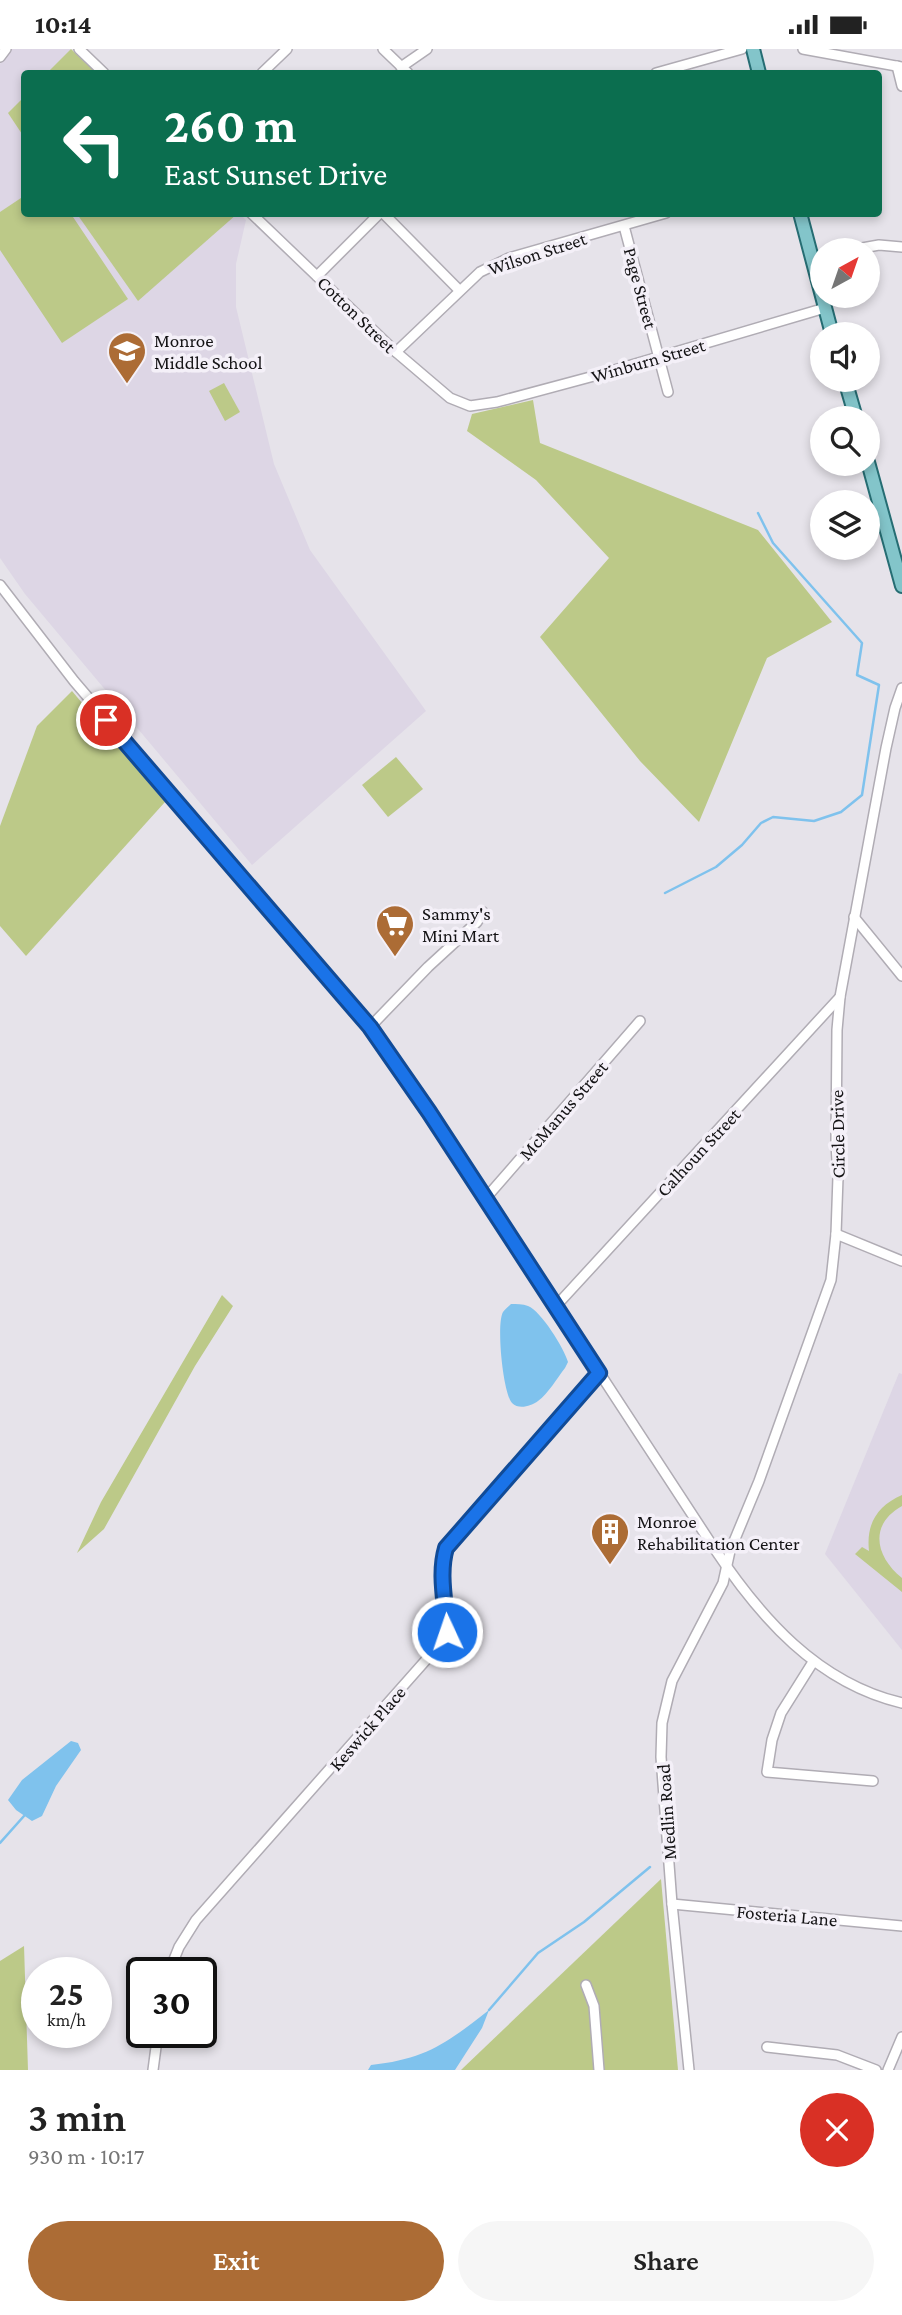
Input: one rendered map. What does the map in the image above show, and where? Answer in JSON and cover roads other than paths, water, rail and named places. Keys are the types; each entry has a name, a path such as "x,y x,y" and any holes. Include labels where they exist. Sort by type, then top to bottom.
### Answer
{"main road":[{"path":"753,49 759,70"},
{"path":"802,217 810,239"},
{"path":"825,308 829,322"},
{"path":"872,476 902,584"}],"street":[{"path":"0,57 6,49"},
{"path":"79,49 101,70"},
{"path":"265,70 286,49"},
{"path":"383,49 405,70 427,49"},
{"path":"667,70 742,49"},
{"path":"803,49 900,66 902,86"},
{"name":"Cotton Street","path":"255,217 396,352 450,398 470,406"},
{"path":"317,276 378,217"},
{"path":"386,217 459,290"},
{"name":"Wilson Street","path":"396,352 480,272 509,258 653,217"},
{"name":"Page Street","path":"624,226 668,392"},
{"path":"880,245 902,247"},
{"name":"Winburn Street","path":"470,406 533,392 660,357 825,308"},
{"path":"0,586 74,681 370,1027 727,1567 775,1628 813,1662 867,1692 902,1703"},
{"name":"Circle Drive","path":"727,1567 730,1551 763,1469 831,1280 836,1234 837,1030 840,997 886,748 902,688"},
{"path":"370,1027 428,967 477,922 483,912"},
{"path":"854,917 902,976"},
{"name":"Calhoun Street","path":"556,1306 840,997"},
{"name":"McManus Street","path":"485,1199 640,1021"},
{"path":"836,1234 902,1261"},
{"name":"Keswick Place","path":"175,1957 196,1920 441,1643 447,1632 441,1575 446,1548 599,1373"},
{"name":"Medlin Road","path":"689,2070 673,1904 662,1723 672,1681 723,1583 727,1567"},
{"path":"813,1662 781,1713 766,1772 873,1781"},
{"name":"Fosteria Lane","path":"673,1904 902,1926"},
{"path":"586,1985 594,2006 599,2070"},
{"path":"888,2070 902,2037"},
{"path":"767,2047 837,2055 876,2070"},
{"path":"153,2070 156,2048"}],"water":[{"path":"511,1304 528,1306 539,1315 557,1339 568,1362 545,1394 525,1407 512,1403 503,1373 501,1319 503,1312"},
{"path":"71,1741 78,1743 81,1750 56,1786 42,1816 32,1821 16,1810 8,1800 22,1780"},
{"path":"489,2010 482,2028 455,2070 368,2070 371,2065 407,2059 435,2048"}],"waterway":[{"path":"665,893 716,867 742,845 761,823 773,817 814,821 841,812 862,795 879,685 857,675 862,643 773,543 758,513"},
{"path":"0,1843 24,1816"},
{"path":"489,2010 538,1953 584,1922 650,1867"}],"place":[{"name":"Monroe Middle School","path":"127,385"},
{"name":"Sammy's Mini Mart","path":"395,958"},
{"name":"Monroe Rehabilitation Center","path":"610,1566"}]}
